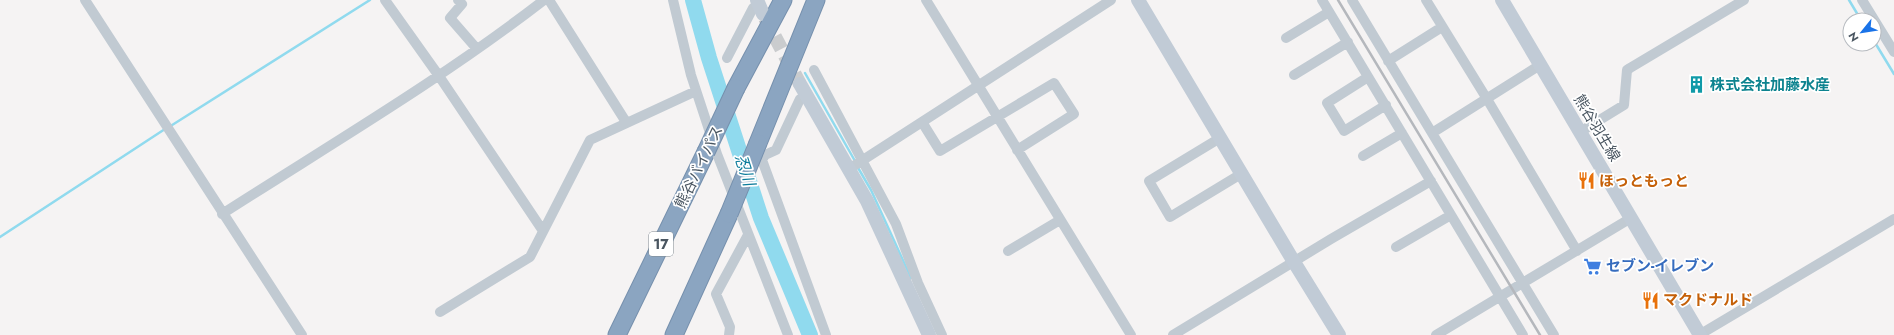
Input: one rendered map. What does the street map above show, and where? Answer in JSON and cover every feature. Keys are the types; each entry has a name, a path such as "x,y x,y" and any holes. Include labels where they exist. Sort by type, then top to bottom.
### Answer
{"highway":[{"name":"熊谷バイパス","path":"617,335 736,88 783,0"},
{"path":"674,335 729,214 816,0"}],"street":[{"path":"85,0 222,214 302,335"},
{"path":"384,0 439,76 543,231"},
{"path":"458,0 462,4 450,18 477,49"},
{"path":"222,214 439,76 544,0"},
{"path":"550,0 626,122"},
{"path":"673,0 696,91 717,154 788,335"},
{"path":"926,0 977,86 1131,335"},
{"path":"855,165 1111,0"},
{"path":"1138,0 1294,262 1340,335"},
{"path":"1322,0 1523,335"},
{"path":"1352,0 1554,335"},
{"path":"1426,0 1487,99 1577,251"},
{"name":"熊谷羽生線","path":"1502,0 1699,335"},
{"path":"1580,132 1624,105 1627,70 1744,0"},
{"path":"1862,0 1894,52"},
{"path":"726,58 753,8 760,6"},
{"path":"1286,38 1329,12"},
{"path":"1388,61 1442,27"},
{"path":"1294,75 1348,42"},
{"path":"1432,133 1540,65"},
{"path":"814,70 855,165 867,201 929,335"},
{"path":"1368,77 1327,103 1344,131 1386,105"},
{"path":"922,122 940,151 1054,83 1074,114 1017,150"},
{"path":"800,84 896,224 918,283 942,335"},
{"path":"440,312 530,257 590,140 626,122 696,91"},
{"path":"807,96 800,99 776,150 765,155 762,160 826,335"},
{"path":"1363,156 1402,133"},
{"path":"1220,138 1149,181 1170,217 1241,174"},
{"path":"1173,335 1431,182"},
{"path":"1396,247 1451,214"},
{"path":"1436,335 1522,282 1631,218"},
{"path":"1699,335 1894,219"},
{"path":"1008,251 1060,220"},
{"path":"729,335 730,327 716,294 748,235"}],"waterway":[{"path":"169,127 370,0"},
{"name":"忍川","path":"693,0 709,58 761,218 810,335"},
{"path":"1849,0 1856,12"},
{"path":"1881,52 1894,74"},
{"path":"805,73 855,161"},
{"path":"0,237 165,129"},
{"path":"857,166 871,190 911,278"}],"tunnel":[{"path":"765,18 800,84"}],"railway":[{"path":"1338,0 1540,335"}],"place":[{"name":"株式会社加藤水産","path":"1697,85"},
{"name":"ほっともっと","path":"1586,181"},
{"name":"セブン-イレブン","path":"1593,266"},
{"name":"マクドナルド","path":"1650,300"}]}
